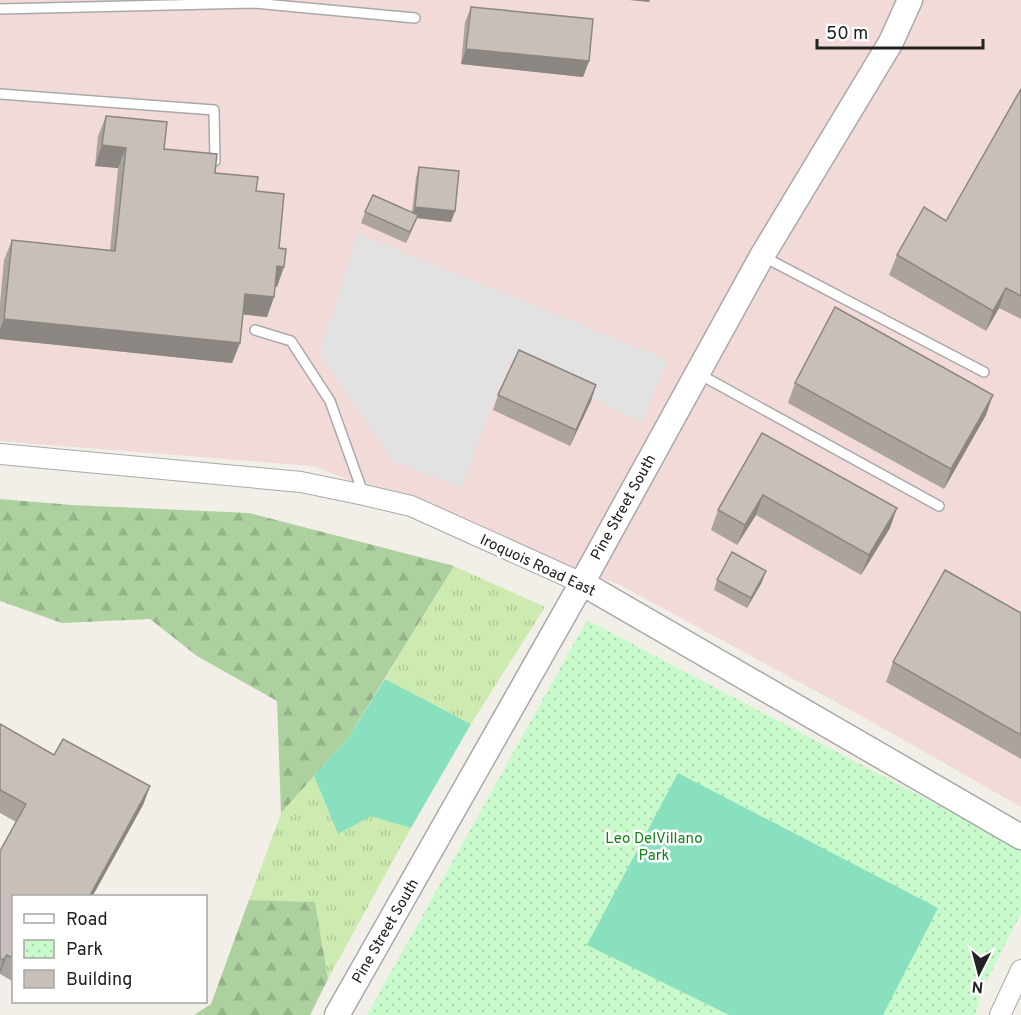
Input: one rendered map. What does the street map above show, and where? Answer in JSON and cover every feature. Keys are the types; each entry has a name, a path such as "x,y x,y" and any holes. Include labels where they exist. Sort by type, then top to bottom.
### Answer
{"street":[{"name":"Pine Street South","path":"337,1015 582,583 762,256 891,42 910,0"},
{"name":"Iroquois Road East","path":"0,454 301,482 411,506 582,583 1021,837"},
{"path":"1000,1015 1021,970"}],"lane":[{"path":"0,9 253,3 415,18"},
{"path":"0,94 214,110 215,161"},
{"path":"762,256 984,372"},
{"path":"255,330 291,341 330,401 364,495"},
{"path":"697,373 939,506"}],"shaded area":[{"path":"0,0 1021,0 1021,807 856,713 622,586 313,466 0,441"},
{"path":"358,234 668,360 642,422 510,360 461,487 393,461 319,354"}],"green space":[{"path":"0,499 72,505 249,513 454,566 348,738 281,813 277,701 197,656 150,619 62,623 0,601"},
{"path":"454,566 545,607 471,724 385,679"},
{"name":"Leo DelVillano Park","path":"587,620 1021,849 1021,913 985,984 975,1015 367,1015"},
{"path":"385,679 471,724 411,828 371,816 338,834 314,776 348,738"},
{"path":"678,773 938,908 883,1015 729,1015 587,945"},
{"path":"314,776 338,834 371,815 411,828 328,979 315,903 249,900 281,813"},
{"path":"249,900 315,902 328,979 310,1015 194,1015 211,1004"}],"building":[{"path":"471,7 593,19 589,61 466,49"},
{"path":"1021,89 1021,296 1006,288 993,311 897,255 924,207 946,221"},
{"path":"106,116 167,122 164,149 217,154 215,173 258,177 256,191 284,194 279,248 286,249 284,267 277,266 274,297 245,294 240,343 4,319 12,240 115,251 126,148 102,145"},
{"path":"419,167 459,171 455,211 415,207"},
{"path":"373,195 418,215 410,232 365,212"},
{"path":"835,307 993,395 951,469 795,383"},
{"path":"519,350 596,385 576,430 498,395"},
{"path":"762,433 897,508 869,555 763,495 745,525 718,510"},
{"path":"732,552 766,571 751,598 717,580"},
{"path":"945,570 1021,613 1021,735 893,662"},
{"path":"0,724 54,755 63,739 150,786 90,895 12,895 12,958 7,955 3,960 0,958 0,851 26,804 0,790"}]}
